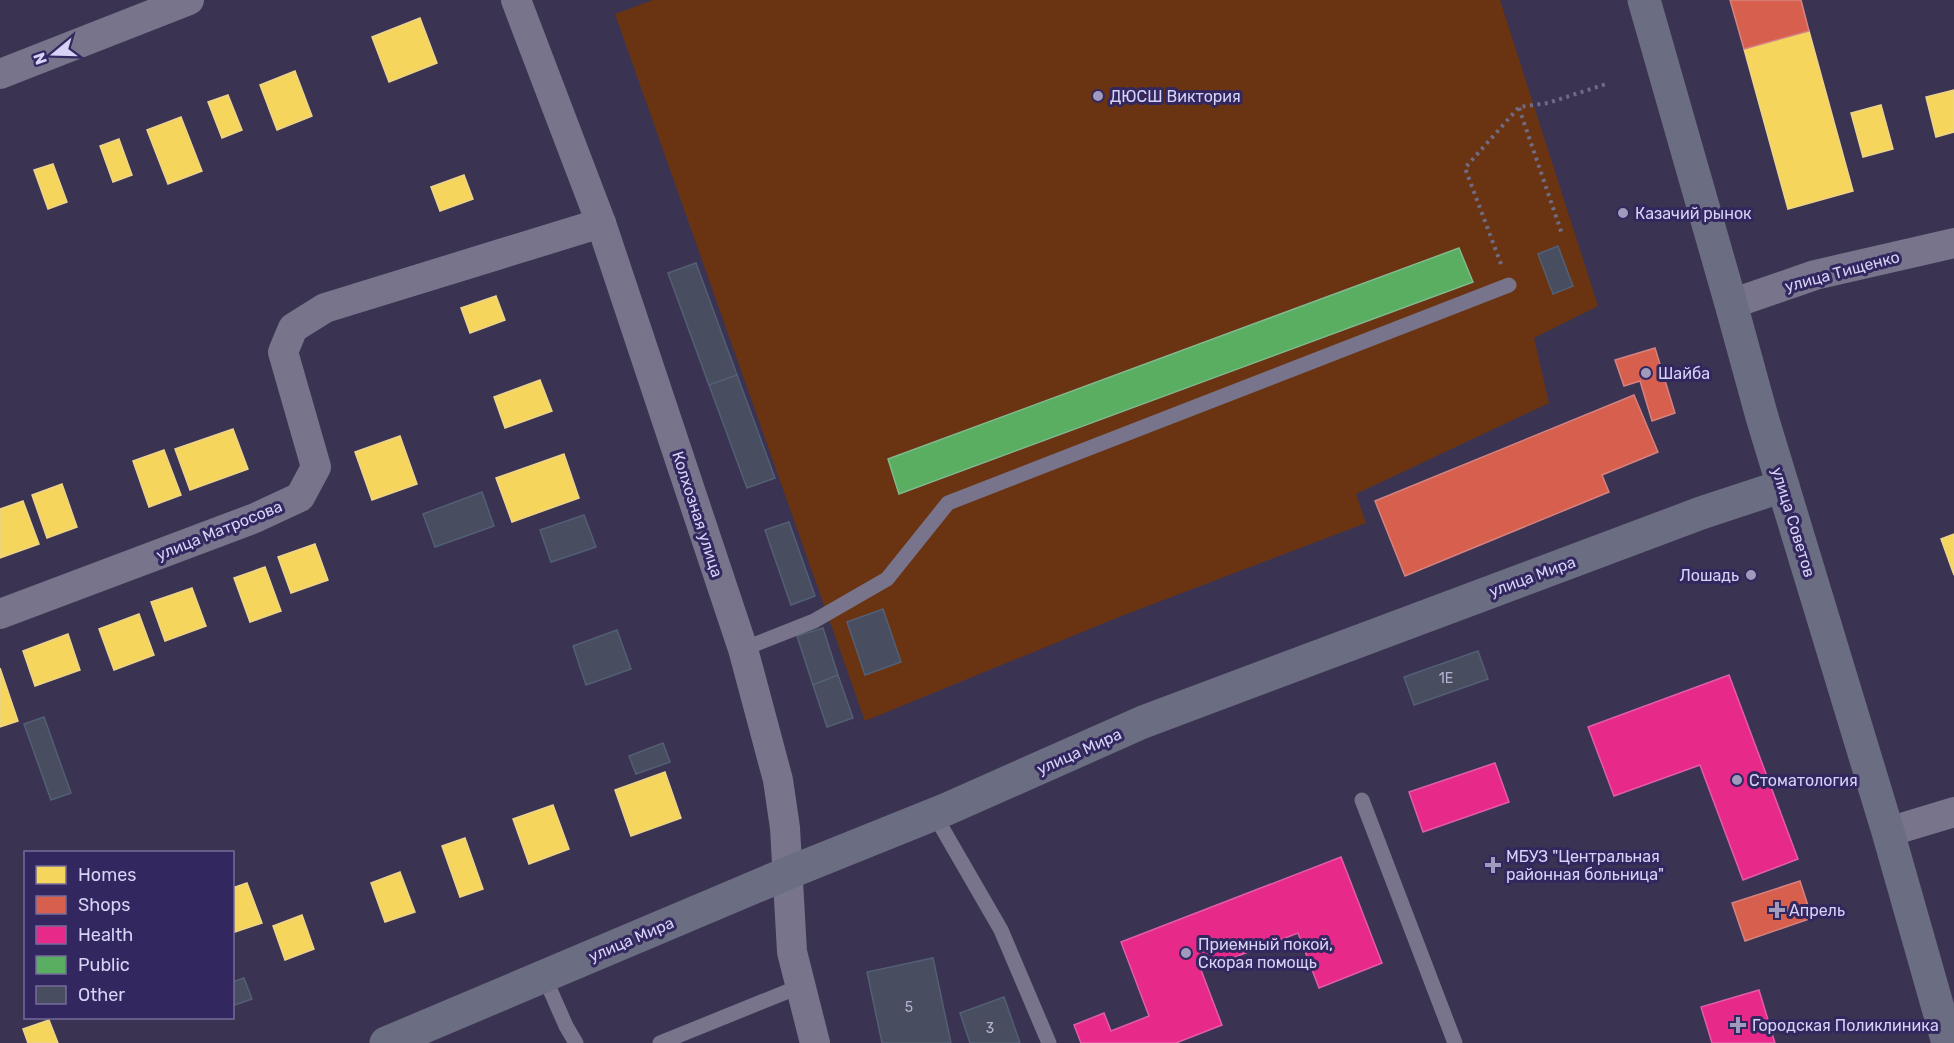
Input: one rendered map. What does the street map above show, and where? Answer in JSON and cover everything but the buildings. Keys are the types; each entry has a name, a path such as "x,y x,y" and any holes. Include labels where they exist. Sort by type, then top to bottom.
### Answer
{"main road":[{"name":"улица Советов","path":"1644,0 1762,417 1888,832 1948,1043"},
{"name":"улица Мира","path":"386,1043 788,873 934,814 1143,722 1701,513 1783,486"}],"street":[{"path":"0,74 189,0"},
{"name":"Колхозная улица","path":"518,1 600,223 743,649 778,780 785,828 792,952 815,1043"},
{"name":"улица Матросова","path":"0,614 255,518 300,497 316,467 283,352 292,328 325,308 600,223"},
{"name":"улица Тищенко","path":"1731,304 1815,275 1954,243"},
{"path":"1888,832 1954,812"}],"lane":[{"path":"743,649 814,621 887,579 948,503 1509,285"},
{"path":"1362,800 1455,1043"},
{"path":"934,814 1001,930 1049,1043"},
{"path":"544,976 576,1043"},
{"path":"660,1043 801,986"}],"path":[{"path":"1509,285 1465,168 1519,107 1548,103 1609,83"},
{"path":"1519,107 1562,234"}],"shaded area":[{"path":"653,0 1500,0 1598,306 1534,338 1549,403 1356,494 1366,523 1119,617 865,721 615,14"}],"place":[{"name":"ДЮСШ Виктория","path":"1098,96"},
{"name":"Казачий рынок","path":"1623,213"},
{"name":"Шайба","path":"1646,373"},
{"name":"Лошадь","path":"1751,575"},
{"name":"Стоматология","path":"1737,780"},
{"name":"МБУЗ \"Центральная районная больница\"","path":"1493,865"},
{"name":"Апрель","path":"1777,910"},
{"name":"Приемный покой, Скорая помощь","path":"1186,953"},
{"name":"Городская Поликлиника","path":"1738,1025"}]}
